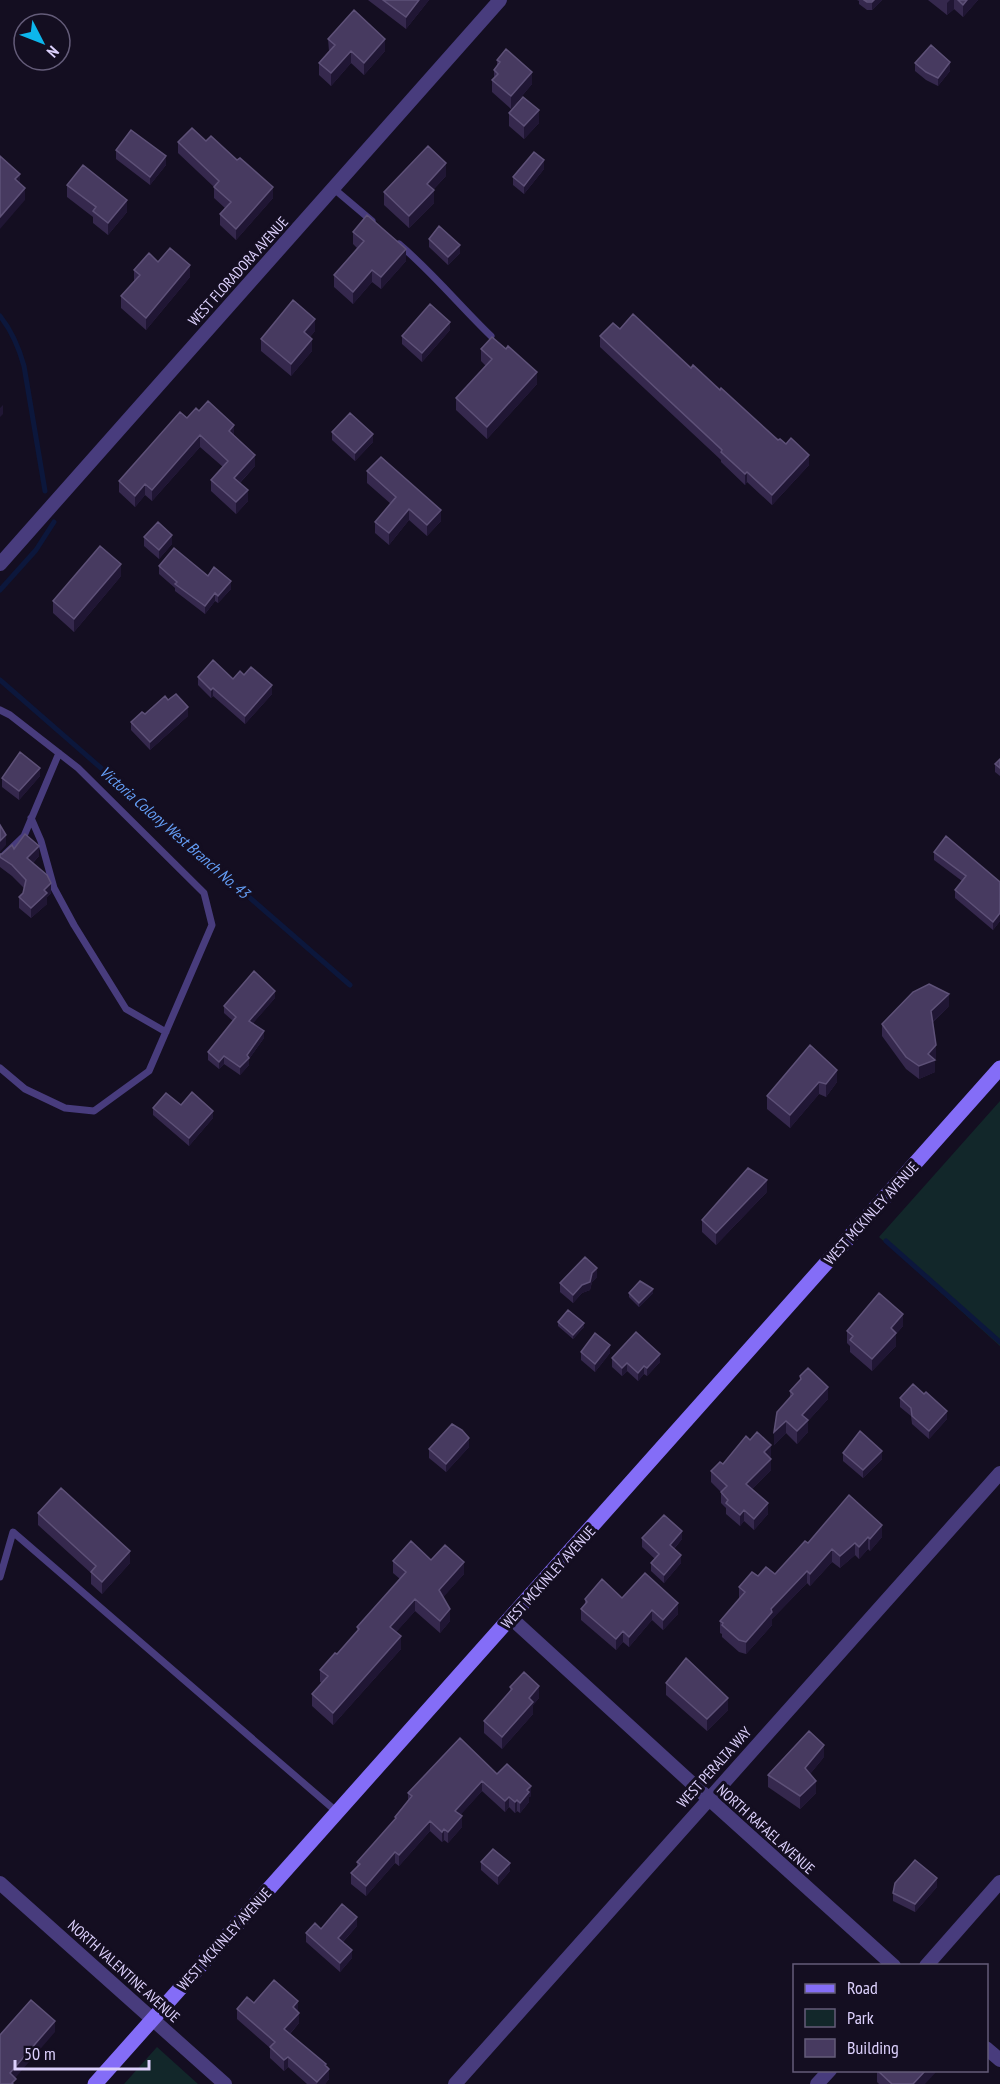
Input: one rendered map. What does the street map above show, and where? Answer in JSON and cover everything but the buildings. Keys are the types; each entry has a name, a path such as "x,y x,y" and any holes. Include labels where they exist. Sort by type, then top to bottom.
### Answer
{"main road":[{"name":"WEST MCKINLEY AVENUE","path":"95,2084 1000,1068"}],"street":[{"name":"WEST FLORADORA AVENUE","path":"0,564 500,0"},
{"name":"WEST PERALTA WAY","path":"455,2084 1000,1473"},
{"name":"NORTH RAFAEL AVENUE","path":"511,1618 893,1964"},
{"path":"927,1964 1000,1882"},
{"name":"NORTH VALENTINE AVENUE","path":"0,1883 225,2084"},
{"path":"988,2049 1000,2060"},
{"path":"817,2084 828,2072"}],"lane":[{"path":"333,188 375,224"},
{"path":"392,238 430,271 450,295 491,336"},
{"path":"0,710 10,715 78,768 204,893 212,925 149,1071 94,1111 65,1108 25,1089 0,1068"},
{"path":"0,859 24,836 59,753"},
{"path":"32,819 41,841 54,888 126,1009 166,1032"},
{"path":"0,1577 13,1532 337,1812"}],"green space":[{"path":"1000,1101 1000,1346 879,1237"},
{"path":"157,2047 198,2084 124,2084"}],"waterway":[{"name":"Victoria Colony West Branch No. 43","path":"0,316 15,340 24,366 45,491"},
{"name":"Victoria Colony West Branch No. 43","path":"0,590 36,550 54,522"},
{"name":"Victoria Colony West Branch No. 43","path":"0,680 350,985"},
{"name":"Victoria Colony West Branch No. 43","path":"886,1241 1000,1342"}]}
